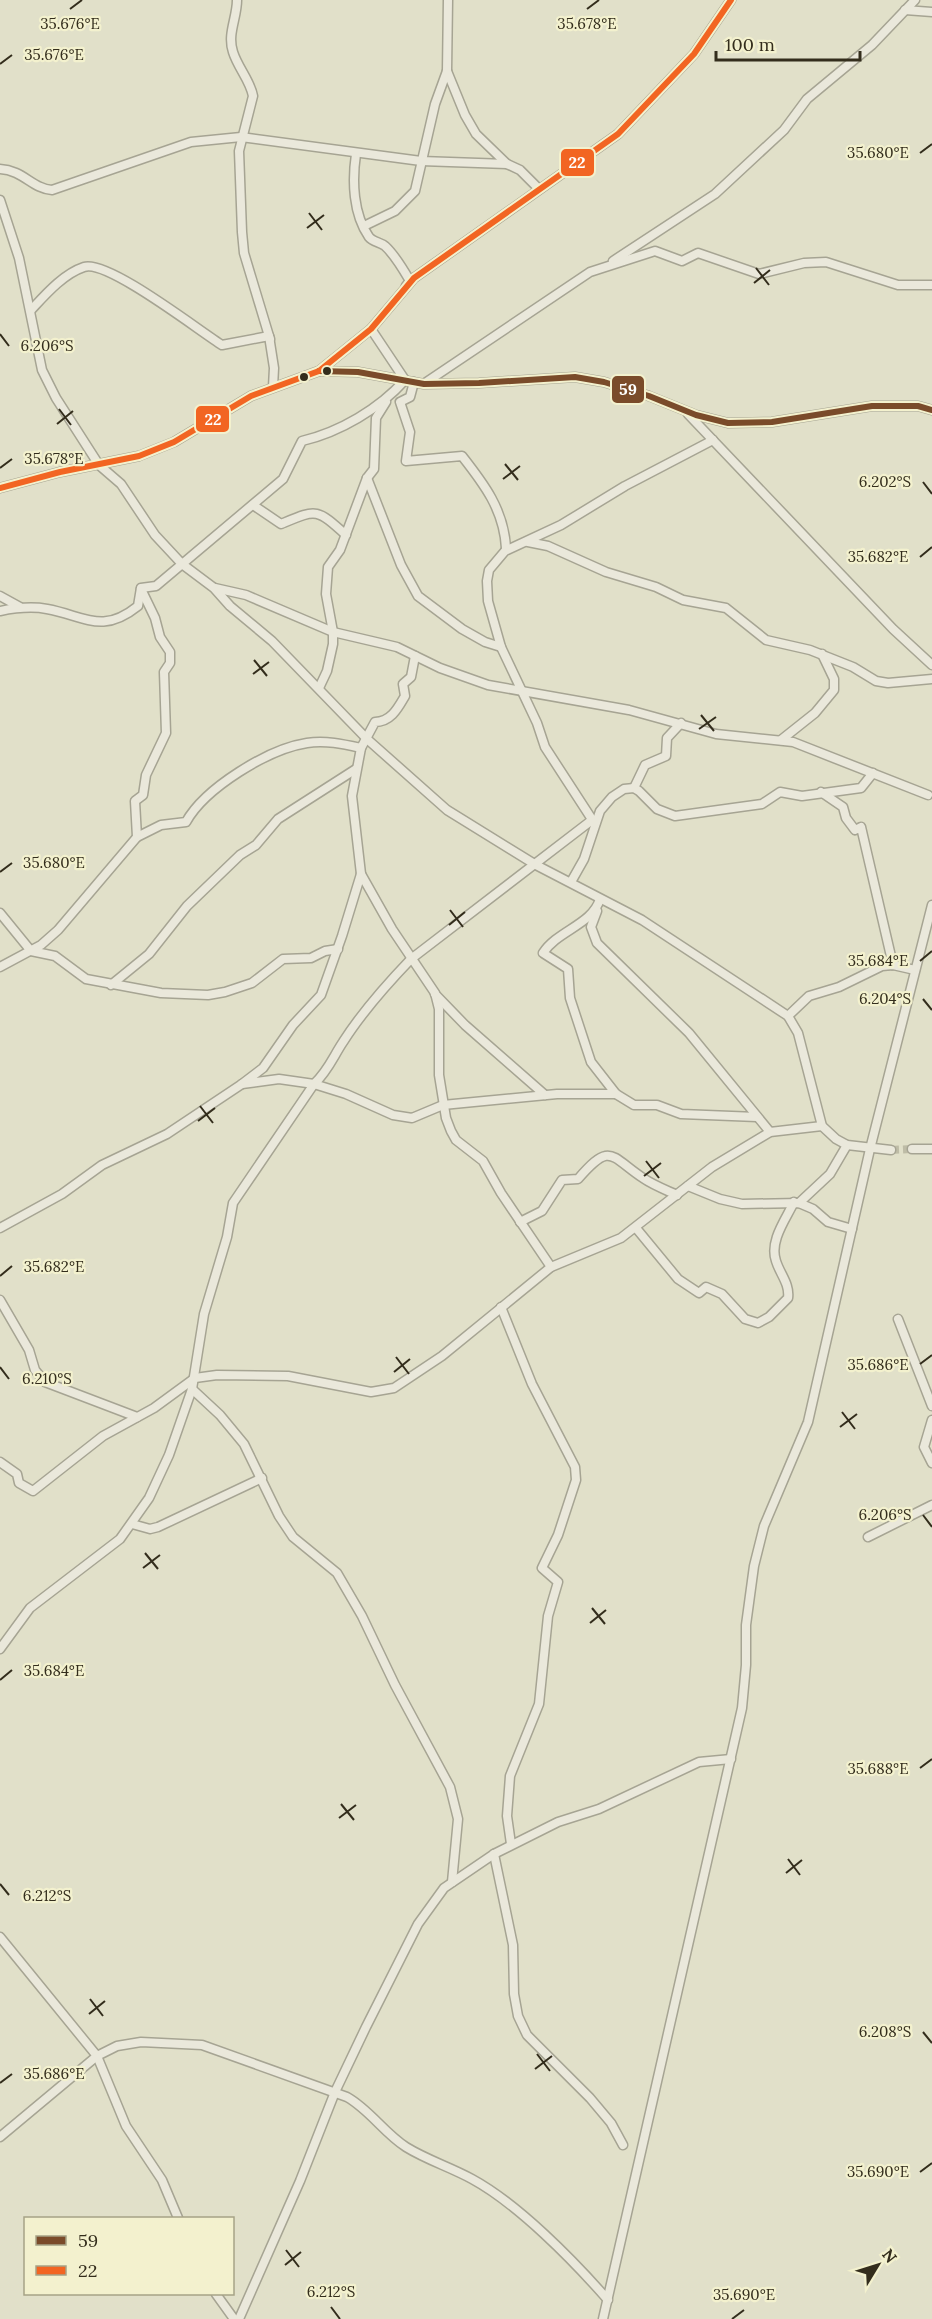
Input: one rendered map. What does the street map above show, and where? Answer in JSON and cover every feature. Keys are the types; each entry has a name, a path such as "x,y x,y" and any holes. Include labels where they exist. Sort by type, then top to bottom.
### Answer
{"street":[{"path":"237,0 231,33 233,51 251,87 253,96 252,108 241,137 239,151 242,232 244,253 269,336 274,368 273,387"},
{"path":"364,226 394,211 415,192 435,104 447,71 448,0"},
{"path":"0,488 60,472 139,456 174,442 237,403 273,387 319,371 371,329 414,278 618,135 694,54 730,0"},
{"path":"602,268 715,194 784,130 807,99 872,45 915,0"},
{"path":"905,10 932,12"},
{"path":"447,71 465,116 476,134 507,164 520,170 539,189"},
{"path":"0,169 16,172 45,190 52,190 191,142 241,137 421,161 507,164"},
{"path":"356,154 353,183 364,226 370,239 384,245 406,273 410,281 401,294"},
{"path":"0,200 20,258 42,370 56,398 99,465 121,484 155,535 182,564 214,588 230,606 272,641 367,739 447,810 536,865 642,920 788,1016 798,1033 822,1126 836,1139 848,1145 891,1150"},
{"path":"424,384 590,272 655,250 682,261 698,253 710,255 741,269 759,273 804,263 826,262 898,285 932,285"},
{"path":"31,310 67,278 85,267 100,267 120,276 222,345 269,336"},
{"path":"371,329 410,381 410,397 400,402 410,432 406,461 462,456 495,502 504,525 506,548"},
{"path":"319,371 358,372 424,384 574,377 627,389 686,411 728,423 772,422 872,406 918,406 932,410"},
{"path":"141,588 156,586 283,479 302,441 321,436 388,399 410,381"},
{"path":"319,688 327,671 333,632 326,582 328,567 346,535 367,478 374,469 376,418 388,399"},
{"path":"686,411 893,629 932,665"},
{"path":"593,822 549,754 501,647 488,601 488,577 493,564 505,551 580,515 625,486 713,440"},
{"path":"367,478 401,565 418,596 462,629 485,642 501,647"},
{"path":"253,505 281,524 310,512 321,515 346,535"},
{"path":"527,542 548,546 606,572 656,586 682,600 726,608 766,640 822,654 881,682 932,679"},
{"path":"0,611 20,607 46,608 106,623 127,615 138,606 141,588"},
{"path":"137,837 135,801 143,795 146,775 166,733 164,672 170,663 170,652 160,637 141,588"},
{"path":"214,588 246,595 333,632 386,644 468,678 520,691 589,701 732,737 781,740 928,795"},
{"path":"0,596 20,607"},
{"path":"781,740 815,713 834,690 834,680 822,654"},
{"path":"0,1228 62,1194 102,1165 167,1134 242,1084 265,1065 293,1025 321,995 361,874 352,796 356,769 362,748 375,722 382,722 394,714 405,696 403,684 411,677 415,656"},
{"path":"634,788 645,765 666,756 667,738 681,723"},
{"path":"0,967 31,951 58,930 137,837 161,825 186,822 193,810 209,795 253,764 278,752 319,742 362,748"},
{"path":"111,985 148,954 187,906 240,855 256,845 284,813 356,769"},
{"path":"571,882 584,859 593,822 612,797 624,789 634,788 657,809 675,816 762,804 780,792 802,796 861,788 873,773"},
{"path":"821,792 843,807 846,818 855,830 861,827 893,965"},
{"path":"0,1648 30,1608 107,1550 132,1524 161,1476 195,1378 204,1314 227,1237 233,1203 314,1084 327,1072 343,1042 370,1006 411,959 593,822"},
{"path":"361,874 411,959 435,993 465,1025 545,1095"},
{"path":"600,899 591,927 597,943 689,1034 770,1132"},
{"path":"603,2319 742,1708 746,1665 746,1625 754,1566 764,1526 808,1422 870,1149 932,905"},
{"path":"597,910 556,939 543,953 568,969 570,998 591,1062 616,1094 634,1105 657,1105 681,1114 757,1117"},
{"path":"0,913 31,951 55,956 86,979 170,994 216,994 252,983 284,960 310,958 325,951 338,949"},
{"path":"788,1016 809,996 839,987 882,966 893,965 915,970"},
{"path":"435,993 438,1009 439,1075 443,1105 451,1131 456,1140 483,1161 551,1267"},
{"path":"242,1084 279,1079 314,1084 346,1094 393,1115 412,1118 443,1105 545,1095 616,1094"},
{"path":"0,1462 17,1474 19,1483 33,1491 103,1436 195,1378 217,1375 288,1376 382,1392 414,1377 551,1267 621,1238 712,1167 770,1132 822,1126"},
{"path":"636,1228 684,1284 699,1293 706,1287 722,1294 745,1319 758,1323 769,1317 788,1298 787,1287 775,1255 778,1234 797,1203 830,1173 848,1145"},
{"path":"912,1149 932,1149"},
{"path":"520,1222 542,1211 562,1180 578,1179 596,1161 609,1155 620,1157 628,1168 646,1181 677,1195"},
{"path":"688,1186 714,1197 742,1204 797,1203 828,1222 852,1229"},
{"path":"0,1300 29,1350 35,1370 45,1382 136,1417"},
{"path":"501,1307 532,1384 573,1458 576,1480 558,1535 542,1568 558,1582 548,1616 539,1704 510,1776 507,1816 512,1844"},
{"path":"898,1319 932,1406"},
{"path":"921,1375 932,1391"},
{"path":"192,1389 231,1426 244,1444 279,1516 293,1538 326,1562 351,1595 395,1685 418,1723 450,1787 458,1819 452,1882"},
{"path":"932,1420 924,1447 932,1463"},
{"path":"132,1524 150,1529 158,1527 262,1478"},
{"path":"868,1537 932,1505"},
{"path":"217,2295 237,2319 300,2181 336,2092 418,1924 433,1902 452,1882 494,1854 558,1822 582,1815 639,1791 699,1762 731,1759"},
{"path":"494,1854 513,1945 514,1994 518,2016 527,2035 590,2098 611,2123 623,2145"},
{"path":"0,1937 98,2056 126,2126 162,2180 178,2217"},
{"path":"0,2137 98,2056 117,2046 141,2042 202,2045 336,2092 363,2106 404,2145 472,2178 509,2204 573,2263 608,2300"}],"tunnel":[{"path":"891,1150 912,1149"}],"transit line":[{"name":"22","path":"0,488 60,472 139,456 174,442 251,396 319,371 371,329 414,278 618,134 694,54 731,0"},
{"name":"59","path":"319,371 358,372 424,384 575,377 604,382 649,396 696,415 728,423 772,422 872,406 918,406 932,410"}]}
